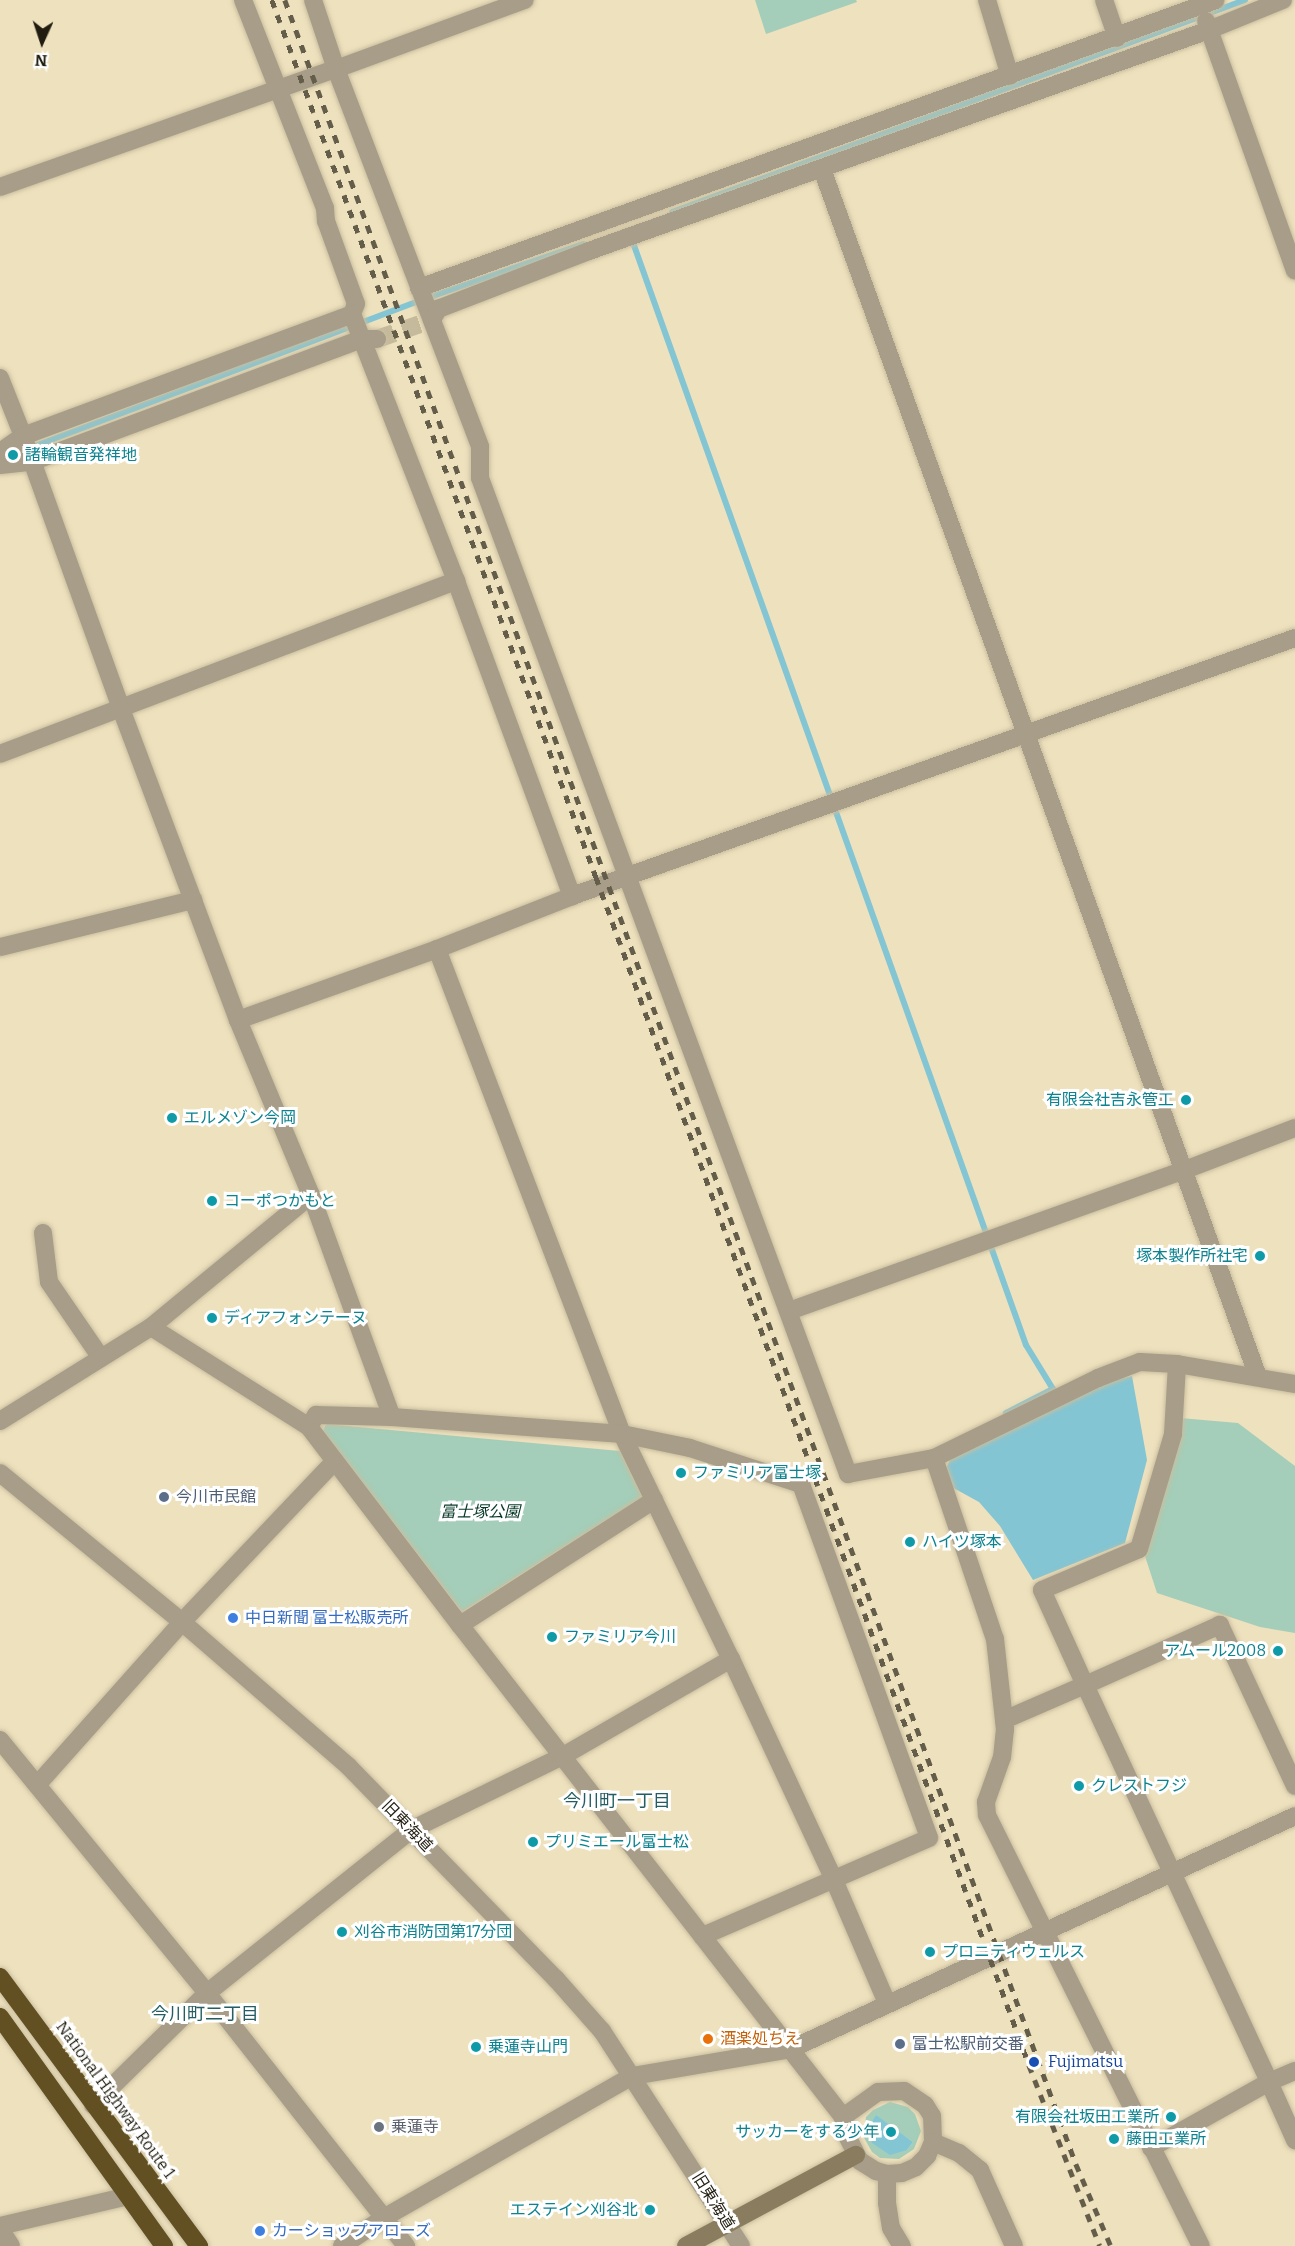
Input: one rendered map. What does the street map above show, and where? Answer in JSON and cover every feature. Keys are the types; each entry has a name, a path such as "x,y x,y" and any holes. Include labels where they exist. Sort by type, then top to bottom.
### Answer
{"highway":[{"name":"National Highway Route 1","path":"0,1977 199,2246"},
{"path":"0,2017 164,2246"}],"main road":[{"path":"686,2246 856,2155"}],"street":[{"path":"0,452 23,436 352,314 356,304 326,221 326,208 243,0"},
{"path":"313,0 336,69 480,447 480,478 848,1474 934,1458 1098,1378 1140,1362 1177,1364 1294,1384"},
{"path":"0,187 280,90 525,0"},
{"path":"987,0 1010,76"},
{"path":"1104,0 1117,38"},
{"path":"432,320 438,309 588,251 1209,30 1283,0"},
{"path":"419,288 1117,38 1205,2 1209,30 1295,271"},
{"path":"822,169 1258,1377"},
{"path":"352,314 369,339 572,896"},
{"path":"0,465 31,462 369,339"},
{"path":"0,378 238,1020 311,1196 392,1417"},
{"path":"0,754 120,706 456,581"},
{"path":"238,1020 437,949 572,896 628,878 1295,638"},
{"path":"0,947 194,900"},
{"path":"437,949 622,1434 731,1659 834,1880 887,2002"},
{"path":"789,1311 1185,1170 1295,1128"},
{"path":"0,1420 151,1327 311,1196"},
{"path":"43,1233 50,1282 101,1358"},
{"path":"151,1327 309,1427 843,2117 846,2134 856,2155 865,2165 887,2174 903,2173 916,2166 927,2156 933,2142 934,2129 928,2111 916,2097 904,2091 878,2092 843,2117"},
{"path":"1177,1364 1173,1434 1139,1549 1042,1590 1295,2140"},
{"path":"309,1427 316,1415 392,1417 622,1434 690,1448 801,1484 929,1838 702,1936"},
{"path":"934,1458 995,1639 1004,1720 1002,1756 986,1802 987,1815 1201,2246"},
{"path":"37,1785 182,1622 335,1461"},
{"name":"旧東海道","path":"0,1473 182,1622 348,1766 556,1979 602,2031 741,2246"},
{"path":"460,1625 654,1500"},
{"path":"1004,1720 1220,1625 1295,1786"},
{"path":"93,2105 207,1993 411,1830 563,1756 731,1659"},
{"path":"0,1740 207,1993 406,2246"},
{"path":"342,2246 385,2217 632,2076 791,2049 887,2002 990,1955 1046,1933 1295,1816"},
{"path":"1151,2148 1269,2082 1295,2071"},
{"path":"933,2142 959,2153 980,2169 1014,2246"},
{"path":"887,2174 887,2203 891,2228 902,2246"},
{"path":"11,2246 0,2228 129,2196"}],"green space":[{"path":"755,0 856,0 857,2 766,34"},
{"path":"1180,1418 1238,1423 1295,1466 1295,1633 1260,1627 1157,1593 1144,1553"},
{"name":"富士塚公園","path":"326,1424 620,1451 642,1497 462,1612 323,1431"},
{"path":"890,2102 908,2107 915,2114 921,2131 914,2149 899,2159 880,2158 872,2152 863,2136 866,2117 873,2110","holes":["875,2115 913,2142 907,2150"]}],"water":[{"path":"1132,1376 1147,1460 1125,1543 1033,1580 1000,1526 979,1502 948,1485 946,1468 951,1458 1100,1383"},
{"path":"876,2115 913,2142 907,2150 890,2155 872,2143 870,2125"}],"waterway":[{"path":"672,212 1245,0"},
{"path":"631,237 1026,1345 1053,1389 1006,1413"},
{"path":"35,446 433,296 583,244"}],"tunnel":[{"path":"377,339 432,320"}],"railway":[{"path":"272,0 596,877 1029,2065 1100,2246"},
{"path":"285,0 1076,2164 1111,2246"}],"place":[{"name":"諸輪観音発祥地","path":"13,455"},
{"name":"有限会社吉永管工","path":"1186,1100"},
{"name":"エルメゾン今岡","path":"172,1118"},
{"name":"コーポつかもと","path":"212,1201"},
{"name":"塚本製作所社宅","path":"1260,1256"},
{"name":"ディアフォンテーヌ","path":"212,1318"},
{"name":"ファミリア富士塚","path":"681,1473"},
{"name":"今川市民館","path":"164,1497"},
{"name":"ハイツ塚本","path":"910,1542"},
{"name":"中日新聞 富士松販売所","path":"233,1618"},
{"name":"ファミリア今川","path":"552,1637"},
{"name":"アムール2008","path":"1278,1651"},
{"name":"クレストフジ","path":"1079,1786"},
{"name":"プリミエール富士松","path":"533,1842"},
{"name":"刈谷市消防団第17分団","path":"342,1932"},
{"name":"プロニティウェルス","path":"930,1952"},
{"name":"酒楽処ちえ","path":"708,2039"},
{"name":"富士松駅前交番","path":"900,2044"},
{"name":"乗蓮寺山門","path":"476,2047"},
{"name":"Fujimatsu","path":"1034,2062"},
{"name":"有限会社坂田工業所","path":"1171,2117"},
{"name":"乗蓮寺","path":"379,2127"},
{"name":"サッカーをする少年","path":"891,2132"},
{"name":"藤田工業所","path":"1114,2139"},
{"name":"エステイン刈谷北","path":"650,2210"},
{"name":"カーショップアローズ","path":"260,2231"}],"district":[{"name":"今川町一丁目","path":"617,1801"},
{"name":"今川町二丁目","path":"205,2014"}]}
